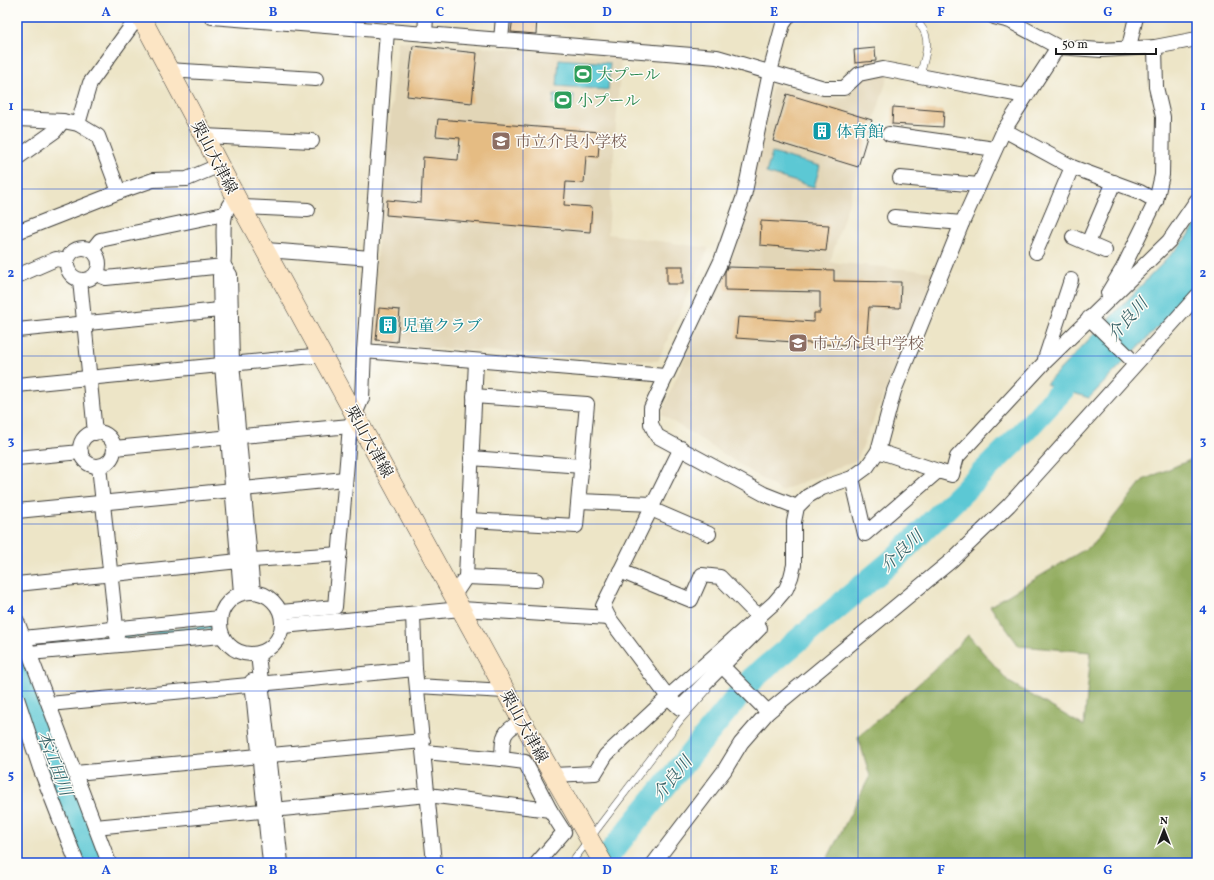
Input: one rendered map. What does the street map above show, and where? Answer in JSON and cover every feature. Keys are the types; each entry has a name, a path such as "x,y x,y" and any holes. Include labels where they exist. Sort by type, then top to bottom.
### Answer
{"main road":[{"name":"栗山大津線","path":"141,17 239,202 323,355 352,419 458,602 522,721 603,863"}],"street":[{"path":"78,124 90,83 138,17"},
{"path":"212,17 339,22 387,31 717,57 824,88 844,88 859,74 882,69 1025,96"},
{"path":"425,34 426,17"},
{"path":"501,40 503,17"},
{"path":"788,17 783,24 770,72 744,196 721,261 651,408 651,424 657,436 764,494 797,507"},
{"path":"994,17 1010,21 1058,47 1101,50 1129,47 1155,47 1197,39"},
{"path":"1129,47 1136,17"},
{"path":"282,619 335,607 345,479 352,419 362,398 387,31"},
{"path":"553,774 595,773 606,755 668,697 759,617 786,589 794,566 794,522 797,507 808,496 822,488 852,478 868,467 878,451 894,391 962,223 1004,130 1058,47"},
{"path":"1094,313 1123,268 1156,201 1162,175 1163,117 1156,87 1155,47"},
{"path":"168,70 316,79"},
{"path":"17,119 63,121 78,124 98,136 119,192"},
{"path":"17,158 55,131 63,121"},
{"path":"1004,130 1072,167 1140,192 1156,201"},
{"path":"889,134 995,149"},
{"path":"204,136 312,141"},
{"path":"17,232 119,192 154,180 187,179 220,165"},
{"path":"1036,252 1072,167"},
{"path":"900,178 979,185"},
{"path":"1088,243 1114,182"},
{"path":"878,451 952,475 957,457 1044,363 1168,241 1197,200"},
{"path":"247,592 227,364 226,310 220,276 224,266 224,214 228,204 239,202 308,210"},
{"path":"92,250 100,240 224,214"},
{"path":"894,216 962,223"},
{"path":"1073,237 1105,251"},
{"path":"87,248 92,250 99,259 99,265 96,274 91,278 80,280 75,278 68,271 67,261 72,252 76,249 87,248"},
{"path":"266,250 371,258"},
{"path":"17,276 56,259 67,261"},
{"path":"96,274 106,278 224,266"},
{"path":"80,280 95,432"},
{"path":"1044,363 1071,280"},
{"path":"654,863 724,771 764,708 952,560 1009,505 1131,360 1197,296"},
{"path":"17,330 226,310"},
{"path":"1094,313 1131,360"},
{"path":"364,352 665,376"},
{"path":"17,385 323,355"},
{"path":"458,602 466,577 476,361"},
{"path":"469,520 576,526 587,404 474,396"},
{"path":"114,448 234,437 352,419"},
{"path":"95,432 108,436 114,448 112,458 99,466 94,466 85,461 81,452 82,442 90,434 95,432"},
{"path":"681,448 603,606 609,618 668,697 680,708 726,670 777,610 774,603"},
{"path":"17,458 81,452"},
{"path":"472,458 582,466"},
{"path":"99,466 117,637"},
{"path":"852,478 865,534 938,471"},
{"path":"17,511 345,479"},
{"path":"579,501 652,507 709,534"},
{"path":"17,584 245,561 340,554"},
{"path":"620,572 691,600 702,575 720,577 759,617"},
{"path":"466,577 536,580"},
{"path":"247,592 270,598 282,619 280,635 275,644 268,650 254,654 233,649 222,636 220,618 227,602 247,592"},
{"path":"282,619 412,614 458,602 609,618"},
{"path":"412,614 415,669 424,746 434,863"},
{"path":"29,653 220,618"},
{"path":"17,621 109,863"},
{"path":"23,638 222,636"},
{"path":"254,654 269,809 270,863"},
{"path":"49,704 415,669"},
{"path":"726,670 764,708"},
{"path":"417,686 506,691"},
{"path":"17,698 40,768 77,863"},
{"path":"502,759 503,737 505,732 522,721"},
{"path":"75,773 263,756 424,746 525,762 550,810 564,832 537,863"},
{"path":"95,827 269,809 428,795 550,810"},
{"path":"269,809 281,863"}],"lane":[{"path":"920,24 925,31 928,41 920,76"},
{"path":"570,863 590,840 681,719 726,670"}],"shaded area":[{"name":"市立介良小学校","path":"398,41 621,57 608,234 709,248 658,361 368,344"},
{"name":"市立介良中学校","path":"863,74 888,76 830,262 935,272 857,460 781,491 661,414 743,220 772,85 847,98"}],"green space":[{"path":"1197,457 1197,863 825,863 870,776 858,737 932,672 968,635 1009,682 1084,726 1091,652 1019,646 990,606 1092,545 1143,480"}],"water":[{"name":"大プール","path":"559,59 610,63 608,90 557,86"},
{"name":"小プール","path":"554,94 574,95 573,106 553,104"},
{"path":"772,153 820,166 814,187 766,173"},
{"path":"1197,223 1197,282 1187,297 1089,398 1046,384 1187,238"}],"building":[{"path":"513,17 537,17 536,34 511,32"},
{"path":"413,46 477,53 472,103 407,96"},
{"path":"875,48 876,61 855,63 854,50"},
{"name":"体育館","path":"787,94 872,120 858,167 773,141"},
{"path":"893,107 944,111 943,127 892,124"},
{"path":"438,119 600,132 598,157 586,156 584,183 566,182 564,205 592,207 590,232 386,215 387,200 421,203 423,157 458,160 460,138 436,136"},
{"path":"761,221 829,225 826,251 760,245"},
{"path":"667,266 683,266 683,284 667,284"},
{"path":"727,267 834,270 834,281 901,282 900,308 869,307 866,347 736,338 738,317 814,322 814,313 820,313 820,292 725,290 725,272"},
{"name":"児童クラブ","path":"379,308 400,310 397,342 376,340"}],"waterway":[{"name":"介良川","path":"602,863 752,679 891,562 1021,435 1084,366"},
{"path":"17,647 212,627"},
{"name":"本江田川","path":"17,662 93,863"}],"place":[{"name":"大プール","path":"583,74"},
{"name":"小プール","path":"563,100"},
{"name":"体育館","path":"822,131"},
{"name":"市立介良小学校","path":"501,141"},
{"name":"児童クラブ","path":"388,325"},
{"name":"市立介良中学校","path":"798,343"}]}
